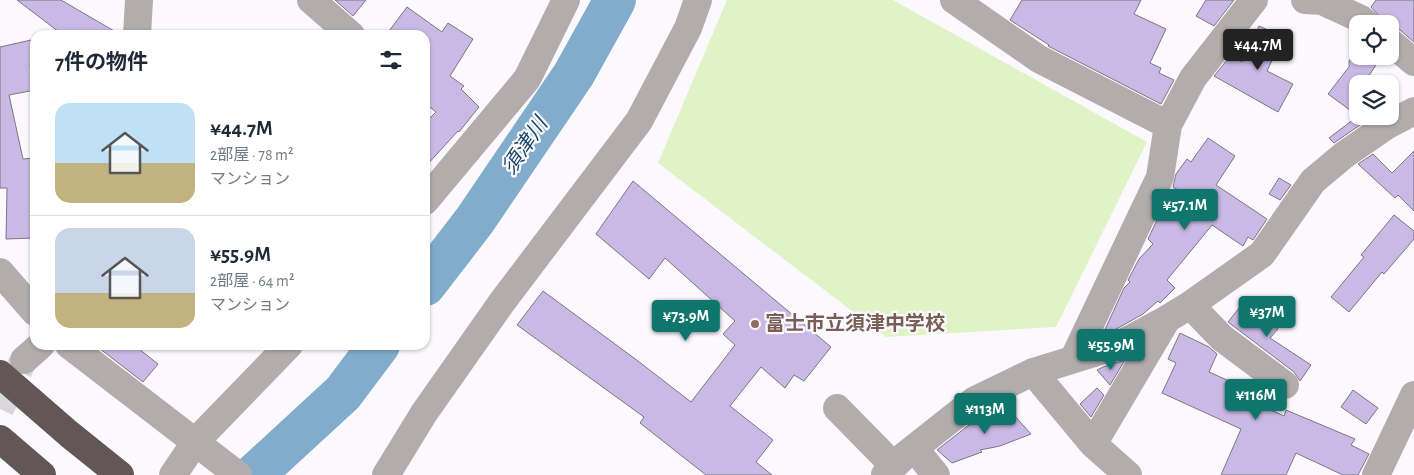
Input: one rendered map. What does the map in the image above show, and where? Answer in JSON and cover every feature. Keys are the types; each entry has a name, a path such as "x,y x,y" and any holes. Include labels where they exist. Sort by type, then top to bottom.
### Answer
{"highway":[{"path":"0,374 120,475"},
{"path":"0,439 42,475"}],"street":[{"path":"137,30 139,0"},
{"path":"311,0 345,30"},
{"path":"430,195 527,79 566,0"},
{"path":"386,475 424,413 502,302 639,121 688,28 698,0"},
{"path":"954,0 1039,59 1168,125"},
{"path":"1074,358 1160,177 1168,125 1193,78 1254,0"},
{"path":"1306,0 1322,1 1352,15"},
{"path":"1399,50 1414,62"},
{"path":"837,408 890,470 914,448 975,400 1033,372 1117,346 1178,312 1262,254 1313,181 1344,155 1386,126 1414,110"},
{"path":"0,272 30,306"},
{"path":"1178,312 1222,338 1285,385"},
{"path":"1093,444 1178,312"},
{"path":"76,350 238,475"},
{"path":"173,475 196,441 285,350"},
{"path":"1033,372 1093,444 1128,475"},
{"path":"1376,475 1414,395"},
{"path":"914,448 936,475"}],"green space":[{"path":"727,0 893,0 1147,142 1056,327 886,337 658,163"}],"building":[{"path":"17,0 61,0 112,30 56,30"},
{"path":"335,0 366,0 353,16"},
{"path":"1022,0 1141,0 1134,14 1166,29 1150,63 1161,68 1159,73 1174,80 1161,104 1048,46 1010,20"},
{"path":"1206,0 1234,0 1214,26 1196,16"},
{"path":"1376,0 1414,0 1414,42 1399,30 1399,15 1378,15 1371,7"},
{"path":"407,7 442,32 448,23 473,39 450,76 464,86 461,89 479,107 459,132 430,162 430,118 436,112 430,107 430,30 390,30"},
{"path":"1259,26 1283,37 1267,71 1293,84 1278,112 1214,76 1231,55 1242,62"},
{"path":"30,40 30,91 9,95 23,159 30,158 30,238 6,239 7,188 0,188 0,47"},
{"path":"1349,65 1376,65 1369,75 1349,75 1349,109 1328,94"},
{"path":"1349,123 1349,125 1360,125 1334,143 1329,138"},
{"path":"1208,138 1235,156 1216,185 1267,219 1253,240 1248,237 1243,246 1212,225 1167,280 1175,288 1160,303 1158,301 1143,314 1111,332 1103,334 1124,288 1130,282 1128,280 1139,259 1153,244 1148,239 1157,220 1177,196 1175,195 1178,190 1173,187 1176,174 1187,159 1191,162"},
{"path":"1414,151 1414,211 1398,195 1395,198 1358,164 1373,154 1392,173"},
{"path":"1279,178 1291,185 1280,200 1269,194"},
{"path":"633,181 831,347 804,381 794,375 785,388 761,367 730,406 773,440 756,462 772,475 706,475 640,423 644,417 517,325 543,291 691,402 735,345 723,334 735,321 665,258 649,279 596,234"},
{"path":"1394,215 1414,231 1414,239 1384,274 1382,272 1349,312 1331,297 1364,257 1361,255"},
{"path":"1244,302 1278,329 1270,338 1311,365 1300,381 1294,372 1228,322"},
{"path":"1180,333 1209,347 1217,354 1209,372 1236,384 1233,391 1238,395 1284,416 1286,410 1355,439 1351,445 1369,454 1358,475 1343,475 1296,453 1286,475 1221,475 1241,429 1162,393 1176,363 1168,359"},
{"path":"101,350 140,350 158,364 143,382"},
{"path":"1125,360 1110,385 1097,370 1103,367"},
{"path":"1097,388 1104,395 1091,417 1080,404"},
{"path":"1353,390 1378,408 1366,424 1341,407"},
{"path":"1004,404 1031,434 1000,446 980,450 982,452 952,463 937,450 992,409"}],"waterway":[{"name":"須津川","path":"430,278 475,220 574,74 615,0"},
{"name":"須津川","path":"254,475 343,393 375,350"}],"tunnel":[{"path":"0,409 22,363"}],"place":[{"name":"富士市立須津中学校","path":"755,324"}]}
